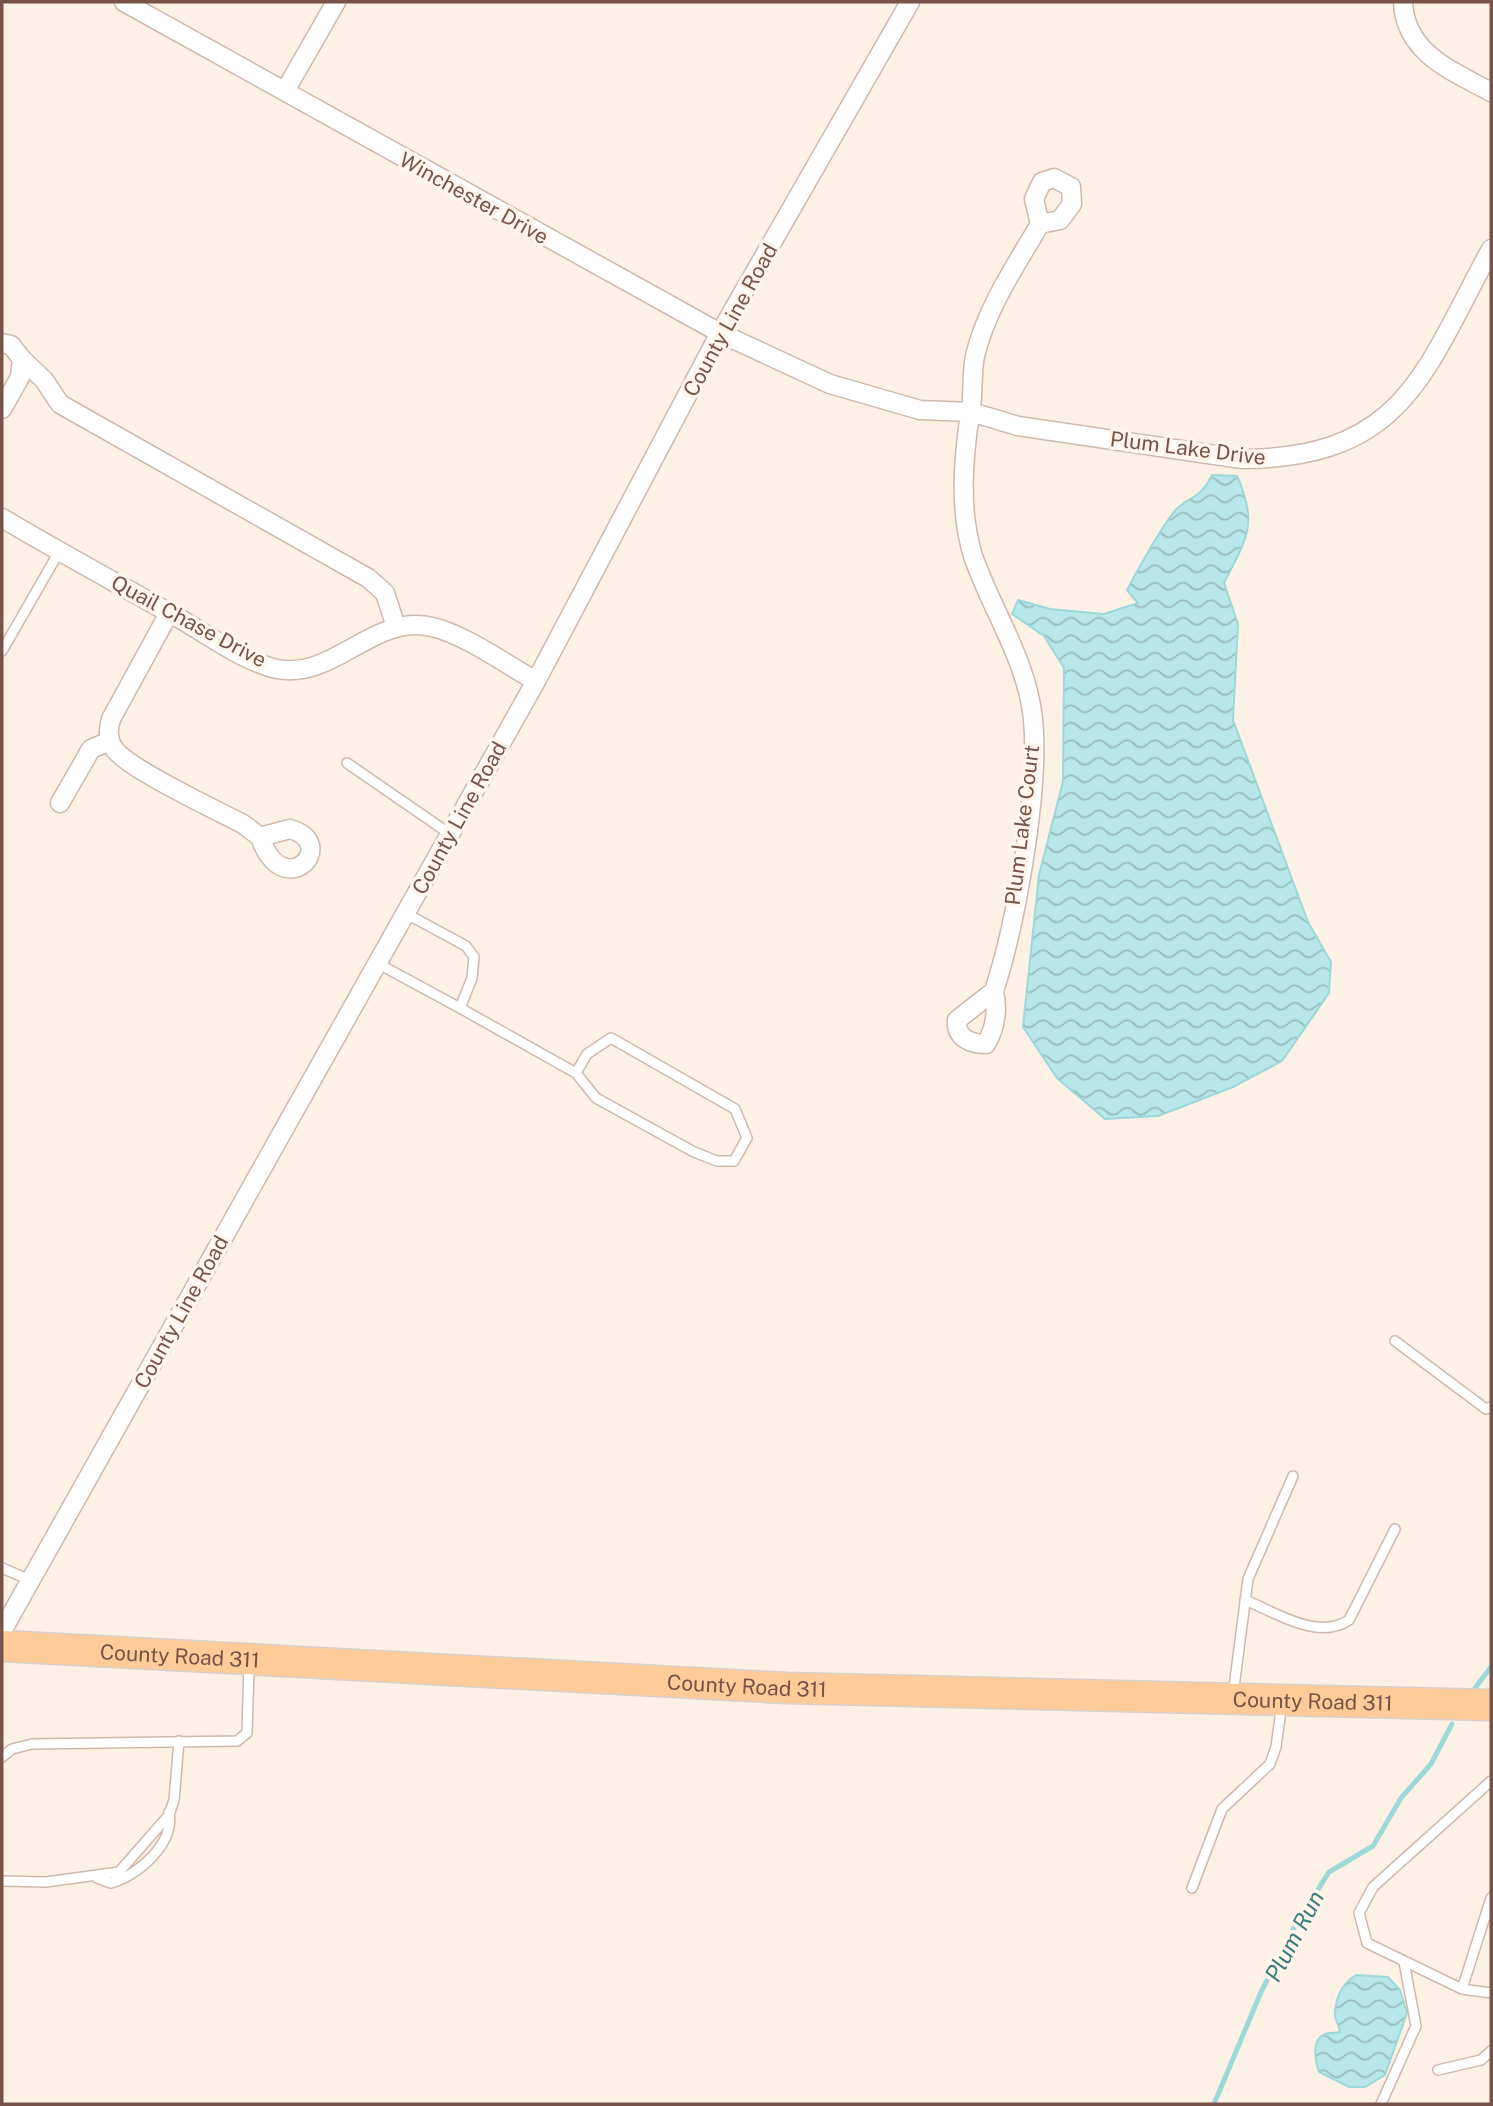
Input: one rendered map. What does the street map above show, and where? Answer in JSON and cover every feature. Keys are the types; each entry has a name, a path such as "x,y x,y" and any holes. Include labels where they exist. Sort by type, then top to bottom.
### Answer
{"main road":[{"name":"County Road 311","path":"2,1646 787,1688 1491,1705"}],"street":[{"name":"Winchester Drive","path":"124,2 720,333 830,384"},
{"path":"285,91 336,2"},
{"name":"County Line Road","path":"2,1630 536,681 720,333 910,2"},
{"path":"1403,2 1406,25 1413,40 1430,59 1491,92"},
{"name":"Plum Lake Court","path":"994,991 1004,960 1022,860 1033,762 1033,720 1024,673 974,558 967,535 962,459 971,412 972,372 989,317 1040,223"},
{"name":"Plum Lake Drive","path":"830,384 920,410 971,412 1018,426 1242,459 1275,459 1326,450 1370,428 1399,406 1414,389 1491,249"},
{"path":"2,343 18,351 22,359 44,380 60,404 368,578 385,593 396,627"},
{"path":"2,409 20,377 22,359"},
{"name":"Quail Chase Drive","path":"2,518 169,613 244,654 278,669 311,667 373,635 396,627 419,625 446,632 536,681"},
{"path":"169,613 117,706 108,730 110,741 127,760 243,824 260,837"},
{"path":"60,803 91,749 110,741"}],"lane":[{"path":"2,651 59,552"},
{"path":"347,763 450,834"},
{"path":"405,913 466,946 474,957 472,978 460,1008"},
{"path":"377,963 576,1073 596,1098 694,1152 717,1161 734,1161 747,1138 735,1109 611,1038 587,1054 576,1073"},
{"path":"1395,1341 1470,1400 1486,1409 1491,1407"},
{"path":"1233,1700 1248,1579 1293,1476"},
{"path":"1245,1600 1318,1629 1337,1628 1349,1620 1395,1529"},
{"path":"2,1568 30,1580"},
{"path":"2,1757 12,1749 32,1744 237,1741 247,1733 249,1659"},
{"path":"1192,1888 1222,1809 1269,1764 1276,1747 1282,1701"},
{"path":"2,1881 95,1877 119,1872 127,1866 155,1834 174,1800 178,1741"},
{"path":"1491,1781 1373,1886 1359,1913 1367,1943 1462,1989 1491,1993"},
{"path":"1462,1989 1491,1898"},
{"path":"1381,2104 1416,2026 1404,1962"},
{"path":"1438,2070 1481,2060 1491,2051"}],"water":[{"path":"1212,475 1237,476 1247,507 1244,543 1224,583 1238,624 1233,720 1308,922 1331,962 1329,993 1282,1061 1233,1087 1158,1116 1105,1119 1057,1078 1023,1027 1039,875 1063,781 1064,668 1044,636 1012,614 1018,600 1050,609 1104,614 1138,603 1127,590 1148,551 1178,507 1198,494"},
{"path":"1356,1975 1388,1977 1400,1990 1407,2013 1385,2075 1365,2087 1349,2087 1319,2072 1315,2055 1316,2043 1323,2035 1340,2032 1335,2017 1336,2003 1343,1987"}],"waterway":[{"name":"Plum Run","path":"1475,1688 1491,1667"},
{"name":"Plum Run","path":"1214,2104 1261,1992 1295,1926 1329,1872 1373,1846 1401,1798 1431,1764 1452,1724"}]}
